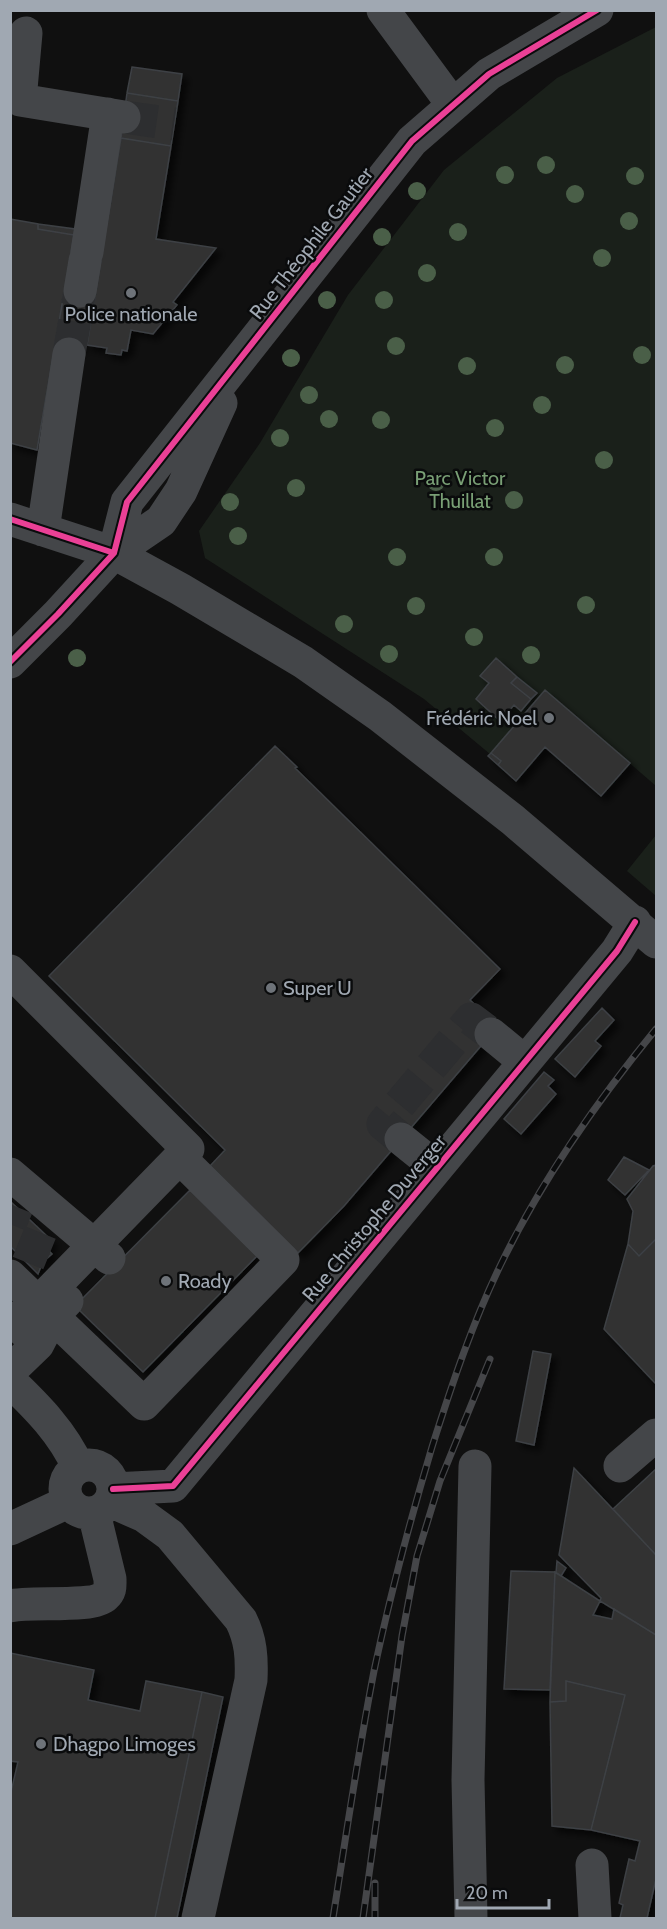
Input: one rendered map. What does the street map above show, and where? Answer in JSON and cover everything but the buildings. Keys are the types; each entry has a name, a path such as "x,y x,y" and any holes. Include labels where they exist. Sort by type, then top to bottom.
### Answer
{"street":[{"path":"383,10 453,105"},
{"name":"Rue Théophile Gautier","path":"10,662 114,553 160,521 181,491 241,359 412,141 489,74 597,10"},
{"path":"26,33 21,100 116,115 84,268"},
{"path":"44,530 69,354"},
{"path":"10,519 114,553 303,662 380,716 513,820 646,932"},
{"name":"Rue Christophe Duverger","path":"96,1501 173,1486 616,951 646,932"},
{"path":"14,983 188,1149 93,1245"},
{"path":"491,1034 525,1062"},
{"path":"401,1139 437,1168"},
{"path":"25,1291 144,1404 283,1260 180,1157"},
{"path":"25,1291 109,1259 27,1198"},
{"path":"10,1371 25,1291"},
{"path":"10,1381 36,1407 68,1446 78,1467 97,1466 111,1479 96,1501 110,1579 110,1590 104,1598 92,1603 22,1603 10,1606"},
{"path":"620,1466 657,1436"},
{"path":"471,1918 468,1780 475,1466"},
{"path":"10,1529 96,1501 144,1516 170,1535 241,1620 248,1635 252,1657 251,1680 198,1918"},
{"path":"592,1865 594,1918"}],"green space":[{"name":"Parc Victor Thuillat","path":"656,27 656,786 545,690 490,754 424,699 205,558 199,531 260,443 348,295 444,170 557,78"},
{"path":"656,835 656,896 627,871"}],"tunnel":[{"path":"124,117 174,124"},
{"path":"69,354 80,291"},
{"path":"401,1139 383,1124 471,1019 491,1034"},
{"path":"10,1224 17,1207"},
{"path":"28,1263 41,1231"}],"railway":[{"path":"333,1918 380,1643 424,1475 464,1353 491,1284 535,1200 592,1112 656,1029"},
{"path":"363,1918 402,1636 417,1556 440,1481 490,1359"},
{"path":"375,1883 375,1918"}],"cycle path":[{"path":"10,662 114,553 127,502 412,141 489,74 597,10"},
{"path":"10,519 114,553"},
{"path":"113,1489 173,1486 617,951 635,922"}],"place":[{"name":"Police nationale","path":"131,293"},
{"name":"Frédéric Noel","path":"549,718"},
{"name":"Super U","path":"271,988"},
{"name":"Roady","path":"166,1281"},
{"name":"Dhagpo Limoges","path":"41,1744"}]}
